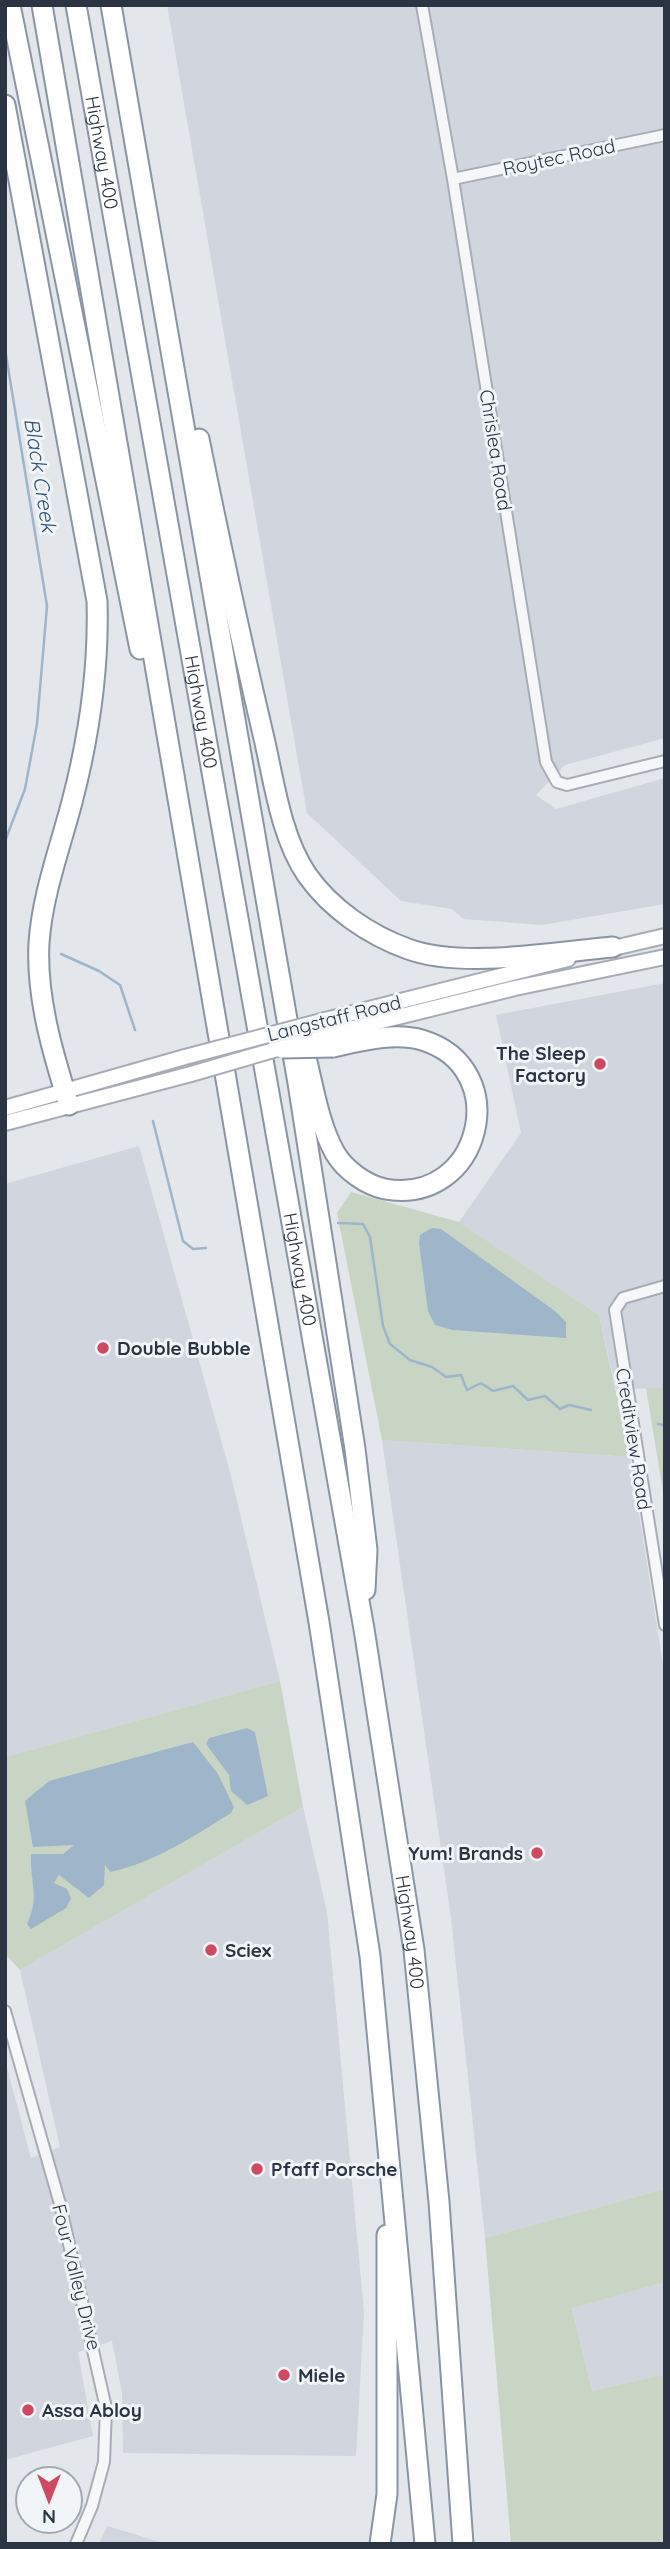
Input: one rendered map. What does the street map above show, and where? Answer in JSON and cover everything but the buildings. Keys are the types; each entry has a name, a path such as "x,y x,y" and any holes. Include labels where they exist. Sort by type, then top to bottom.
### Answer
{"highway":[{"path":"10,5 154,715 167,741"},
{"name":"Highway 400","path":"42,5 321,1635 370,1956 425,2544"},
{"name":"Highway 400","path":"76,5 364,1629 414,1950 428,2076 463,2544"},
{"path":"111,5 287,1015 355,1449 367,1550 364,1629"},
{"path":"5,105 97,601 99,647 94,688 73,798 40,940 42,994 67,1098"},
{"path":"176,369 199,437 228,584 282,814 305,872 320,892 372,933 409,950 439,956 494,957 613,947"},
{"path":"282,1048 329,1034 421,1040 446,1050 455,1059 473,1088 478,1107 476,1129 469,1151 454,1170 435,1183 414,1190 396,1191 374,1187 344,1165 326,1132 299,1034 287,1015"},
{"path":"380,2544 387,2494 385,2248 393,2196"}],"main road":[{"name":"Langstaff Road","path":"329,1034 613,947 665,936"},
{"name":"Langstaff Road","path":"5,1123 67,1098 185,1057 329,1034 515,988 665,957"},
{"name":"Langstaff Road","path":"5,1108 191,1074 282,1048"}],"street":[{"name":"Chrislea Road","path":"422,5 453,179 546,762 557,782 567,785 665,761"},
{"name":"Roytec Road","path":"453,179 665,135"},
{"name":"Creditview Road","path":"665,1286 623,1298 615,1310 665,1625"},
{"name":"Four Valley Drive","path":"5,2011 60,2204 106,2408 104,2462 92,2506 76,2544"}],"shaded area":[{"path":"167,5 665,5 665,738 565,765 536,795 556,809 665,778 665,904 542,925 463,919 452,909 401,901 307,813"},
{"path":"665,983 665,1388 616,1389 599,1315 459,1222 521,1133 496,1015"},
{"path":"139,1146 230,1472 280,1681 5,1757 5,1184"},
{"path":"382,1440 630,1457 665,1678 665,2189 485,2238 451,1918"},
{"path":"303,1807 327,1912 364,2312 356,2456 123,2453 122,2393 112,2341 78,2352 93,2436 5,2460 5,2060 31,2158 60,2147 20,1970"},
{"path":"665,2282 665,2374 592,2391 572,2307"},
{"path":"107,2526 167,2544 99,2544"}],"green space":[{"path":"351,1192 459,1222 599,1315 630,1457 382,1440 337,1213"},
{"path":"646,1388 665,1388 665,1504"},
{"path":"280,1681 303,1807 20,1970 5,1954 5,1757"},
{"path":"665,2189 665,2282 572,2308 592,2391 665,2374 665,2544 511,2544 485,2238"}],"water":[{"path":"432,1228 441,1229 555,1311 566,1322 566,1338 453,1330 435,1325 428,1311 419,1243 420,1235"},
{"path":"247,1728 255,1732 268,1796 247,1805 231,1791 229,1775 206,1744 209,1738"},
{"path":"193,1742 218,1774 234,1807 231,1813 173,1848 143,1862 110,1872 105,1865 104,1885 89,1898 59,1875 54,1883 67,1889 71,1898 66,1908 31,1929 27,1924 34,1897 31,1854 63,1854 74,1845 33,1847 25,1801 49,1781"}],"waterway":[{"name":"Black Creek","path":"5,349 47,606 37,724 25,789 5,841"},
{"path":"61,954 99,971 120,985 135,1030"},
{"path":"153,1121 183,1241 193,1249 206,1248"},
{"path":"338,1223 363,1224 370,1237 383,1326 390,1344 410,1360 432,1367 446,1377 461,1375 467,1390 481,1383 493,1391 513,1386 528,1400 545,1396 560,1409 569,1405 591,1410"},
{"path":"658,1424 665,1425"}],"place":[{"name":"The Sleep Factory","path":"600,1064"},
{"name":"Double Bubble","path":"103,1348"},
{"name":"Yum! Brands","path":"537,1853"},
{"name":"Sciex","path":"211,1950"},
{"name":"Pfaff Porsche","path":"257,2169"},
{"name":"Miele","path":"284,2375"},
{"name":"Assa Abloy","path":"28,2410"}]}
